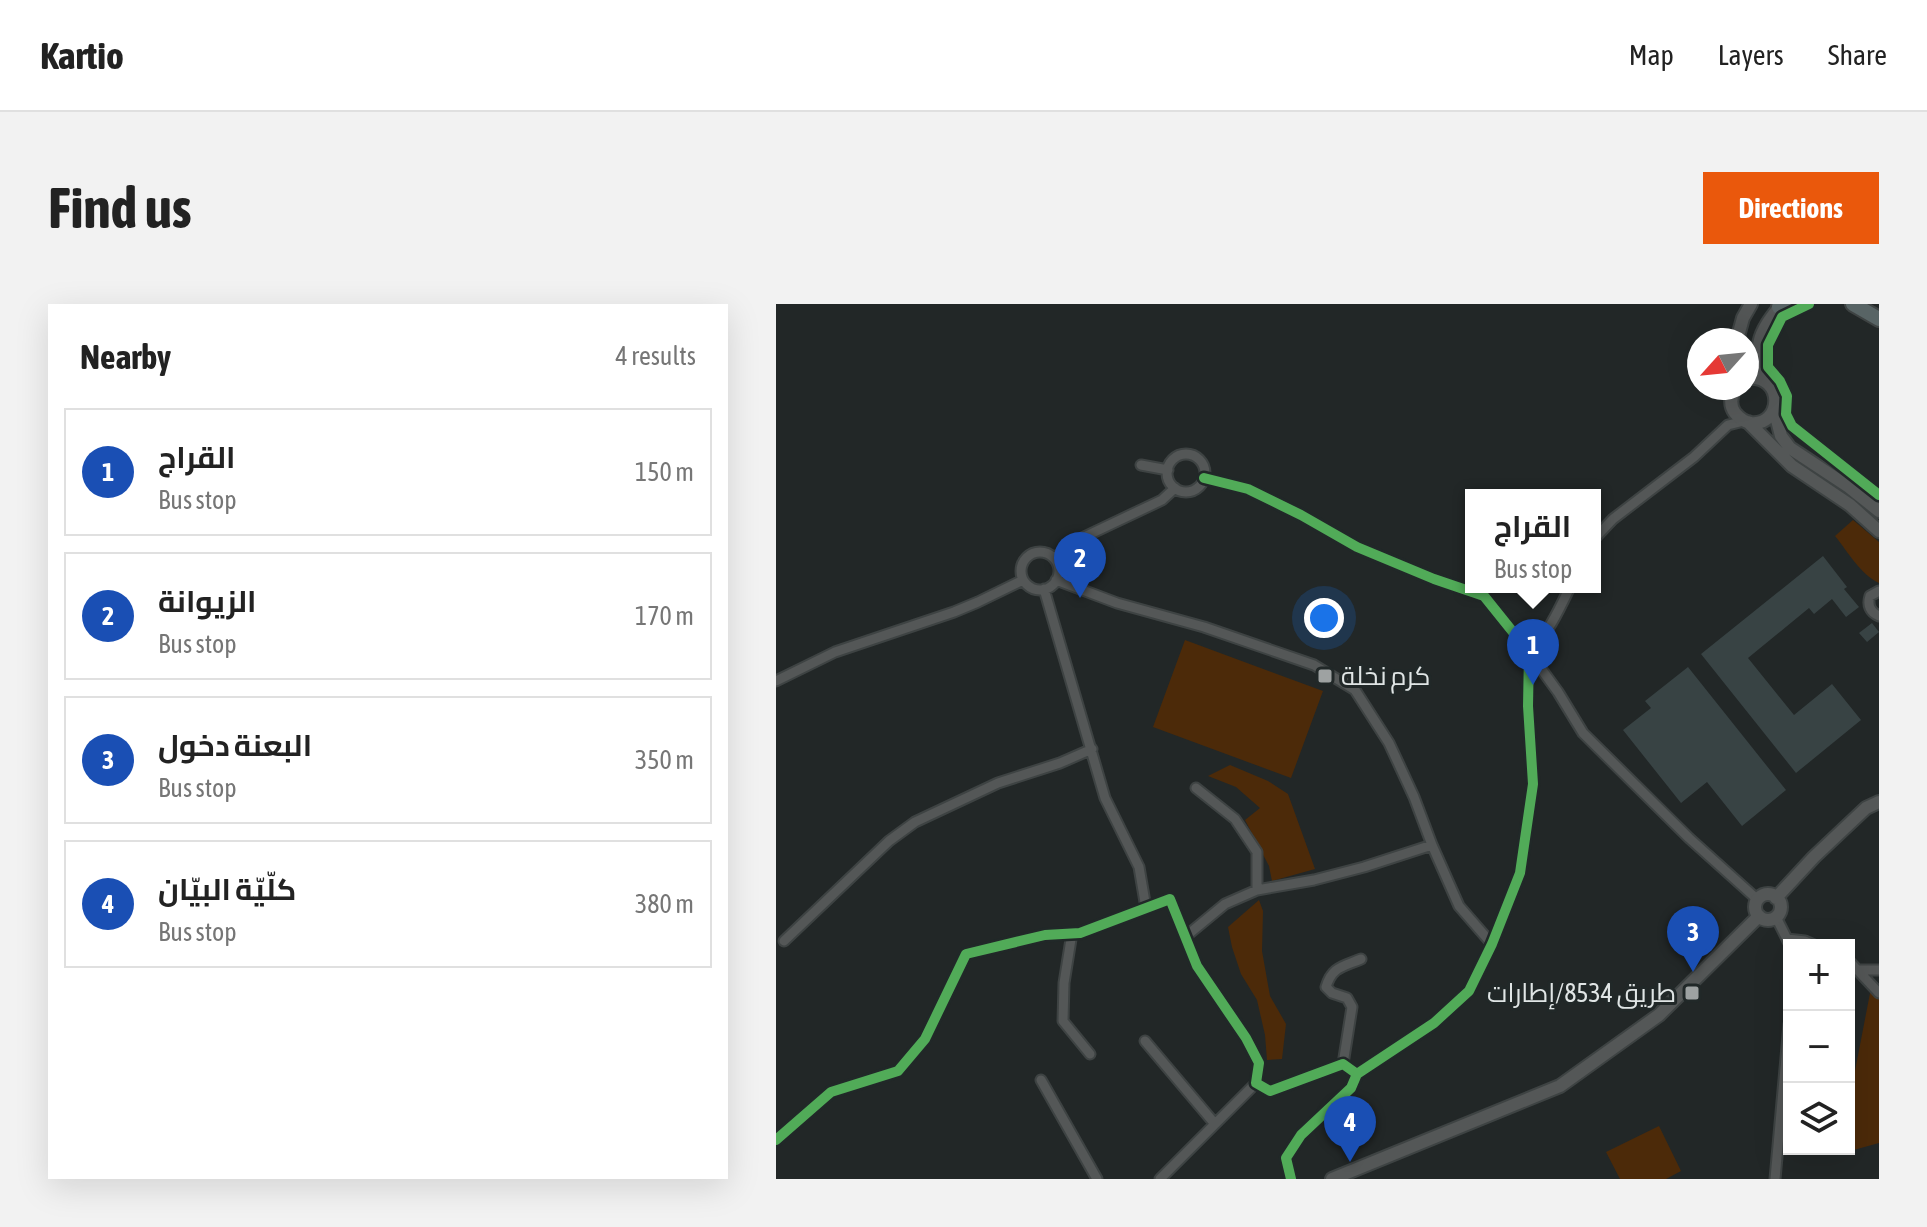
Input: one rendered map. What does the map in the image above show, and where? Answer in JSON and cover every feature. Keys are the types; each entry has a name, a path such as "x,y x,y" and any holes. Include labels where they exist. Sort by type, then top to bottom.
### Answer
{"highway":[{"path":"1853,304 1879,319"},
{"path":"1861,304 1879,319"}],"main road":[{"path":"1740,328 1751,304"},
{"path":"1783,305 1762,331 1758,351 1763,371 1776,398 1774,408 1778,429 1790,448 1879,511"},
{"path":"1759,378 1771,386"},
{"path":"1734,400 1735,414 1792,466 1850,505 1879,531"},
{"path":"1746,421 1762,421 1774,408"},
{"path":"1776,898 1866,808 1879,802"},
{"path":"1767,895 1776,898 1780,909 1776,917 1765,920 1759,916 1755,910 1758,900 1767,895"},
{"path":"1332,1179 1560,1086 1659,1015 1759,916"}],"street":[{"path":"1713,439 1731,400"},
{"path":"1601,532 1694,457 1728,425 1746,421"},
{"path":"1187,454 1198,459 1204,469 1204,478 1193,490 1175,488 1168,479 1171,461 1187,454"},
{"path":"1141,465 1168,470"},
{"path":"1204,478 1248,489 1357,547 1465,590"},
{"path":"1054,558 1084,537 1162,500 1175,488"},
{"path":"1040,552 1054,558 1058,567 1052,585 1035,589 1023,580 1022,565 1029,555 1040,552"},
{"path":"776,681 824,656 954,612 1023,580"},
{"path":"1056,580 1117,603 1204,627 1314,665 1355,690 1389,743 1459,906 1492,944"},
{"path":"1044,589 1105,798 1139,867 1146,908"},
{"path":"1879,591 1870,596 1868,604 1879,616"},
{"path":"1475,593 1484,596 1529,652 1583,733 1689,838 1758,900"},
{"path":"1291,1179 1286,1158 1301,1135 1351,1088 1357,1074 1434,1023 1469,991 1492,944 1520,873 1533,784 1528,706 1529,652 1543,638 1567,593"},
{"path":"784,941 889,841 915,822 998,783 1092,749"},
{"path":"1196,788 1235,819 1257,852 1257,890"},
{"path":"1185,937 1225,904 1257,890 1314,880 1432,845"},
{"path":"776,1140 831,1092 898,1071 925,1039 966,954 1045,935 1080,933 1170,899 1197,966 1246,1038 1259,1063 1256,1083 1160,1179"},
{"path":"1776,917 1787,939"},
{"path":"1072,933 1064,983 1063,1021 1090,1054"},
{"path":"1343,1064 1352,1007 1347,998 1332,993 1326,987 1330,975 1361,959"},
{"path":"1855,967 1879,993"},
{"path":"1858,970 1879,970"},
{"path":"1145,1041 1215,1124"},
{"path":"1343,1064 1357,1074"},
{"path":"1256,1083 1270,1091 1343,1064"},
{"path":"1041,1080 1097,1179"},
{"path":"1774,1175 1783,1083"}],"shaded area":[{"path":"1853,520 1879,542 1879,583 1861,569 1835,536"},
{"path":"1185,640 1323,691 1291,778 1153,727"},
{"path":"1230,765 1268,781 1288,794 1315,869 1272,881 1269,866 1245,820 1260,808 1236,787 1208,776"},
{"path":"1259,900 1263,911 1262,951 1270,996 1286,1024 1282,1059 1267,1060 1257,1000 1241,974 1228,927"},
{"path":"1871,988 1879,995 1879,1143 1855,1150 1855,1071"},
{"path":"1659,1126 1681,1171 1666,1179 1620,1179 1606,1152"}],"building":[{"path":"1823,556 1859,607 1846,617 1832,599 1814,614 1809,608 1748,658 1794,715 1832,684 1861,720 1796,773 1701,654"},
{"path":"1872,623 1879,632 1867,642 1859,633"},
{"path":"1688,667 1786,790 1742,826 1707,782 1681,803 1623,730 1651,708 1645,701"}],"cycle path":[{"path":"1809,304 1782,317 1768,345 1768,367 1787,396 1786,414 1792,426 1879,495"},
{"path":"1204,478 1248,489 1357,547 1465,590"},
{"path":"1357,1074 1434,1023 1469,991 1492,944 1520,873 1533,784 1528,706 1529,652 1484,596 1475,593"},
{"path":"776,1140 831,1092 898,1071 925,1039 966,954 1045,935 1080,933 1170,899 1197,966 1246,1038 1259,1063 1256,1083 1270,1091 1343,1064 1357,1074 1351,1088 1301,1135 1286,1158 1291,1179"}],"place":[{"name":"الزيوانة","path":"1080,598"},
{"name":"كرم نخلة","path":"1325,676"},
{"name":"القراج","path":"1533,685"},
{"name":"البعنة دخول","path":"1693,972"},
{"name":"طريق 8534/إطارات","path":"1692,993"},
{"name":"كلّيّة البيّان","path":"1350,1162"}]}
